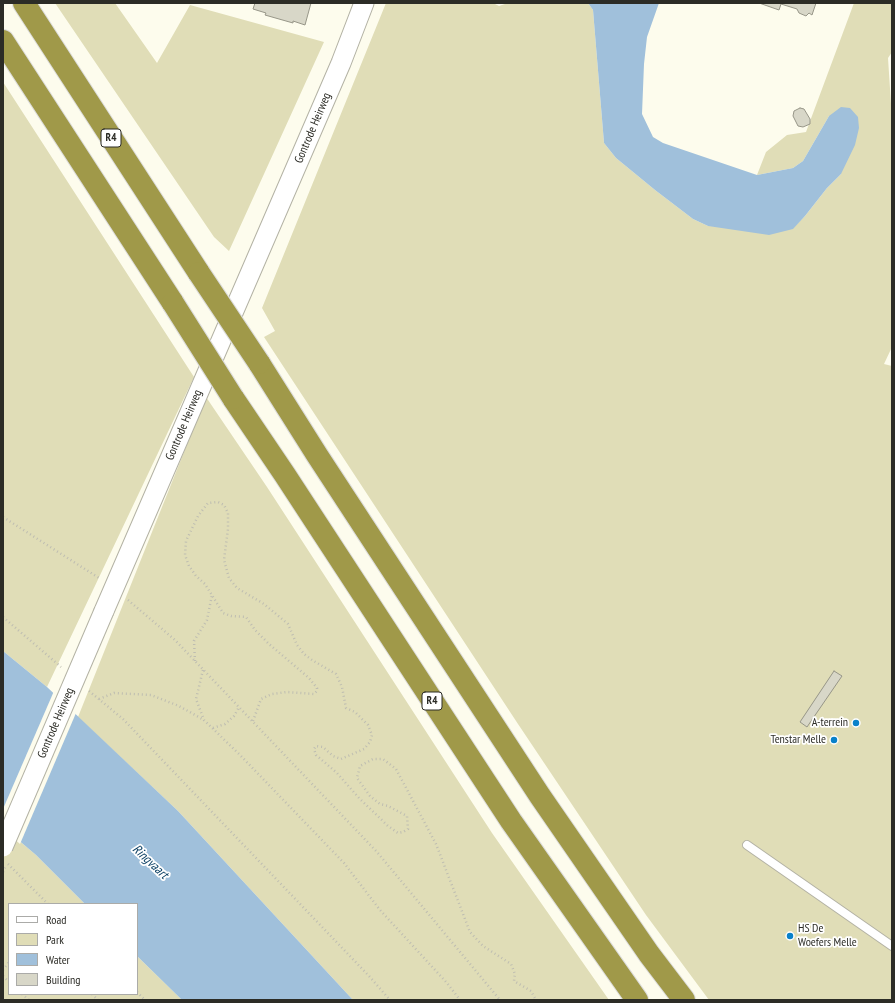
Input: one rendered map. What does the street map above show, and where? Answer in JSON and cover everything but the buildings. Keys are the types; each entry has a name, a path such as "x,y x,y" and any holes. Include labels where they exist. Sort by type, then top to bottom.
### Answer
{"highway":[{"name":"R4","path":"24,3 540,796 649,954 684,1000"},
{"name":"R4","path":"3,41 233,398 286,475 511,821 637,1000"}],"street":[{"name":"Gontrode Heirweg","path":"3,847 341,63 364,3"}],"lane":[{"path":"747,845 892,946"}],"path":[{"path":"252,721 261,700 272,694 287,692 314,694 317,691 317,688 309,678 268,644 255,630 246,616 231,616 223,613 205,584 196,576 189,566 185,555 186,541 198,516 208,503 218,502 224,506 228,513 228,529 224,560 229,578 237,588 264,604 288,624 297,645 304,654 336,674 342,687 346,708 362,718 368,725 372,735 370,742 364,749 341,759 333,756 323,747 316,746 314,749 316,755 337,773 359,798 388,826 398,833 408,829 407,816 388,806 380,804 370,796 357,778 360,766 372,758 383,759 396,769 436,844 470,932 483,946 511,964 515,974 514,981 531,991 536,1000"},
{"path":"3,517 114,588 174,640 377,852 500,1000"},
{"path":"195,661 194,641 207,620 212,595"},
{"path":"3,617 63,668"},
{"path":"203,670 196,698 204,720"},
{"path":"87,689 123,719 364,970 390,1000"},
{"path":"99,699 114,693 151,695 179,706 204,720 247,762 344,863 380,910 447,983 460,1000"},
{"path":"212,728 225,724 234,716 239,707"},
{"path":"3,860 47,903"}],"green space":[{"path":"55,3 115,3 157,63 190,5 324,42 229,251 214,237"},
{"path":"386,3 493,3 499,6 508,3 588,3 593,10 604,143 616,158 693,219 708,226 793,228 841,174 829,116 803,161 793,168 757,175 766,152 787,135 806,132 854,3 892,3 892,52 888,58 892,119 892,347 884,364 892,366 892,1000 709,1000 646,915 518,724 264,337 275,331 262,308"},
{"path":"3,82 194,377 47,687 3,651"},
{"path":"206,397 267,487 492,833 609,1000 353,1000 178,811 78,717"},
{"path":"3,827 36,855 84,903 8,903 8,995 138,995 138,957 182,1000 3,1000"}],"water":[{"path":"588,3 659,3 647,37 644,64 642,114 653,137 663,143 757,175 793,168 803,161 829,116 841,107 850,108 858,117 859,128 855,145 841,174 827,188 793,229 769,235 708,226 693,219 616,158 604,143 593,10"},
{"name":"Ringvaart","path":"3,651 47,687 178,811 353,1000 182,1000 138,957 138,903 84,903 36,855 3,827"}],"pier":[{"path":"54,691 76,713 20,844 3,829 3,809"}],"place":[{"name":"A-terrein","path":"856,723"},
{"name":"Tenstar Melle","path":"834,740"},
{"name":"HS De Woefers Melle","path":"790,936"}]}
